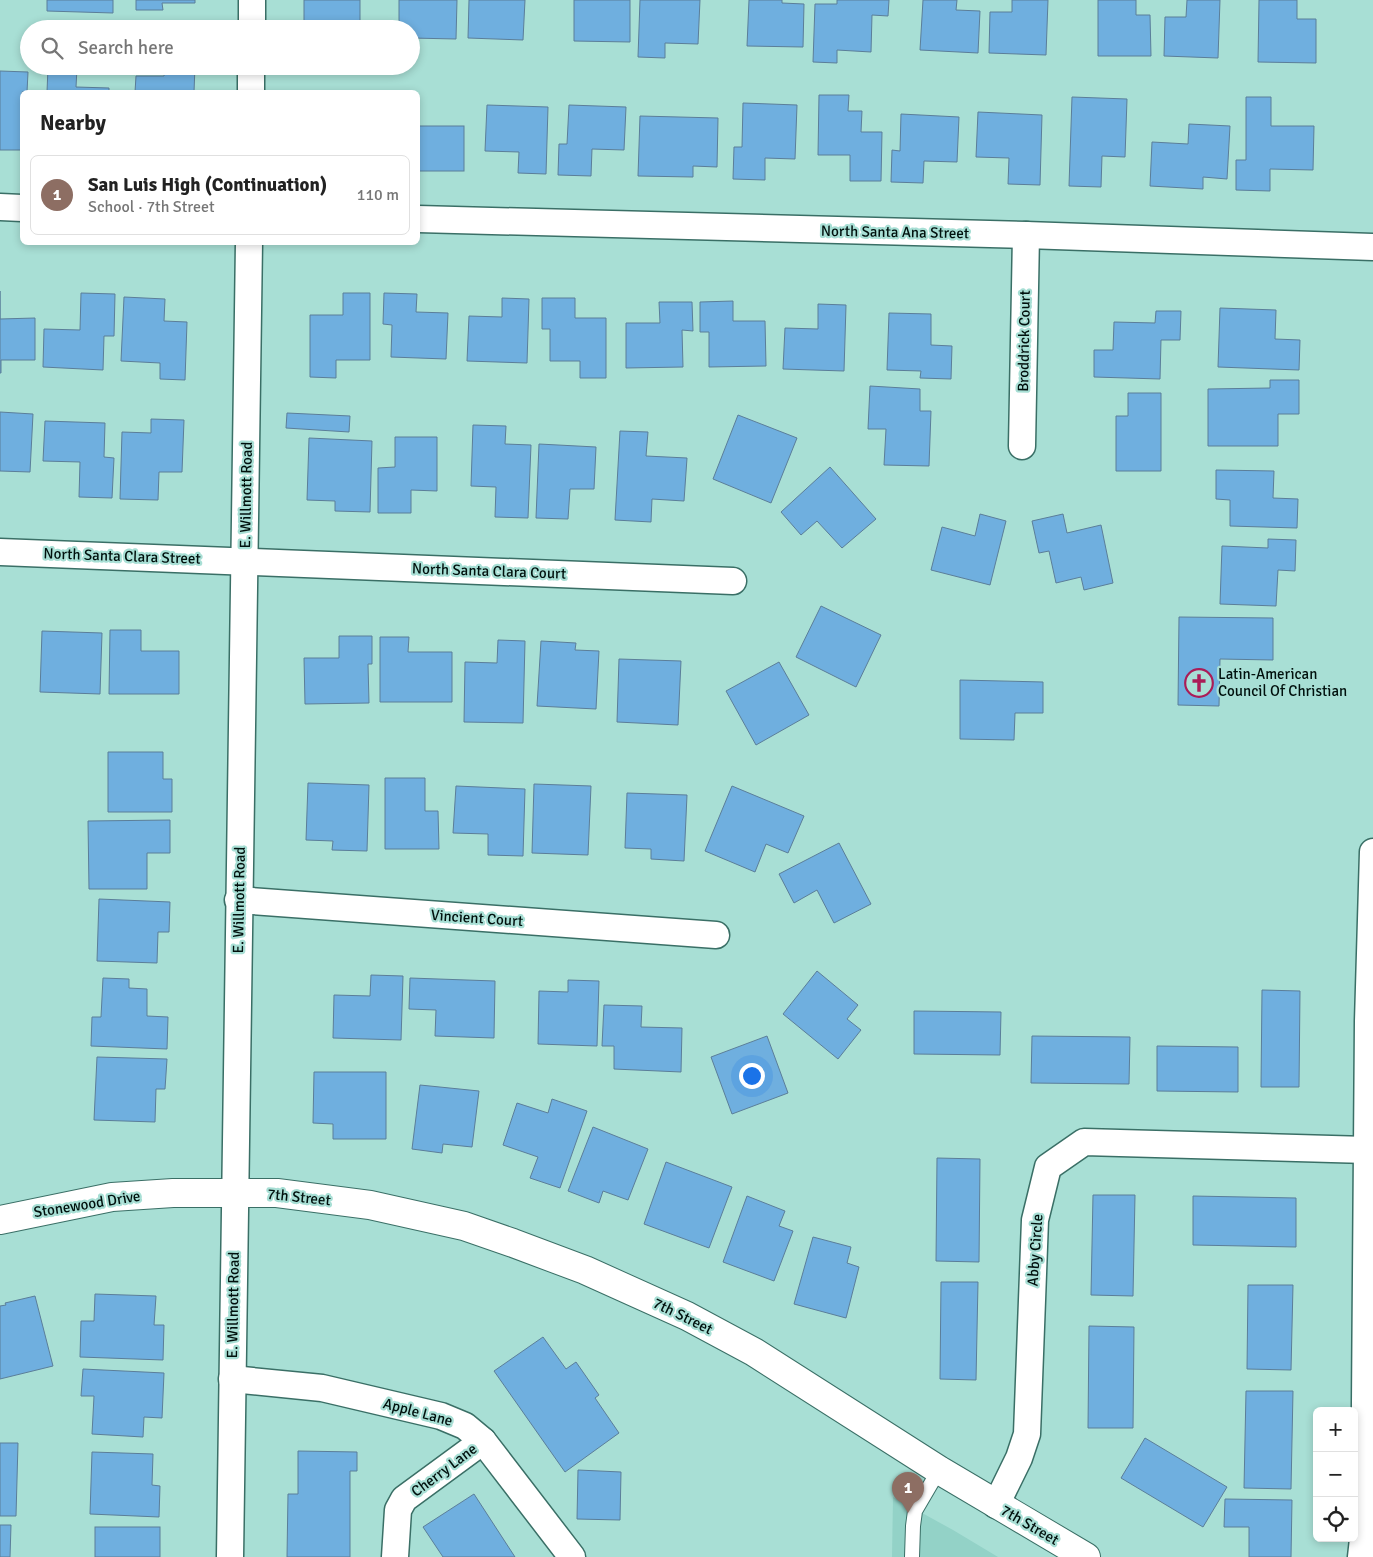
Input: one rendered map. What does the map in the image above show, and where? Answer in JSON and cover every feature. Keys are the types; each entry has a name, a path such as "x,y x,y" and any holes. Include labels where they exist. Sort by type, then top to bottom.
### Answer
{"street":[{"path":"252,0 252,20"},
{"path":"251,75 251,90"},
{"path":"0,207 20,208"},
{"name":"North Santa Ana Street","path":"420,220 1026,235 1373,247"},
{"name":"Broddrick Court","path":"1022,446 1026,235"},
{"name":"E. Willmott Road","path":"230,1557 249,245"},
{"name":"North Santa Clara Street","path":"0,552 245,561"},
{"name":"North Santa Clara Court","path":"245,561 733,581"},
{"path":"1361,1557 1364,1530 1367,1150 1373,852"},
{"name":"Vincient Court","path":"238,900 716,936"},
{"name":"Abby Circle","path":"996,1505 1019,1458 1027,1434 1035,1220 1048,1167 1084,1142 1367,1150"},
{"name":"Stonewood Drive","path":"0,1220 112,1198 173,1193 235,1193"},
{"name":"7th Street","path":"235,1193 277,1193 370,1205 432,1218 464,1226 585,1270 687,1316 754,1352 938,1470 1086,1557"},
{"name":"Apple Lane","path":"232,1379 322,1388 441,1416 465,1426 483,1441 572,1557"},
{"name":"Cherry Lane","path":"395,1557 398,1510 404,1499 483,1441"}],"lane":[{"path":"912,1557 912,1526 915,1511 938,1470"}],"shaded area":[{"path":"893,1497 953,1530 998,1557 892,1557"}],"building":[{"path":"47,0 113,0 113,13 47,11"},
{"path":"136,0 195,0 195,3 162,3 163,10 136,10"},
{"path":"304,0 360,0 360,20 304,20"},
{"path":"399,0 457,0 456,39 420,38 420,20 399,20"},
{"path":"469,0 525,0 523,40 468,38"},
{"path":"574,0 630,0 630,42 574,41"},
{"path":"640,0 700,0 698,44 665,43 665,58 638,57"},
{"path":"749,0 782,0 782,3 804,4 803,47 747,46"},
{"path":"837,0 889,0 888,16 872,15 871,52 837,50 837,63 813,62 815,4 837,4"},
{"path":"923,0 957,0 956,10 980,11 978,53 920,50"},
{"path":"1012,0 1048,0 1046,55 989,53 990,12 1012,12"},
{"path":"1098,0 1136,0 1136,15 1150,15 1151,56 1098,56"},
{"path":"1187,0 1220,0 1218,58 1164,56 1165,17 1186,17"},
{"path":"1259,0 1297,0 1297,19 1316,19 1316,63 1258,62"},
{"path":"0,71 20,72 20,75 28,75 27,90 20,90 20,150 0,150"},
{"path":"48,75 77,75 76,87 109,88 109,90 47,90"},
{"path":"195,75 194,90 135,90 136,76"},
{"path":"819,95 849,95 848,111 862,111 861,132 882,132 881,181 850,181 850,155 818,155"},
{"path":"1072,97 1127,99 1125,157 1102,156 1101,187 1069,186"},
{"path":"1246,97 1271,97 1271,126 1314,126 1313,170 1270,169 1270,191 1236,190 1236,160 1246,160"},
{"path":"743,103 797,105 795,159 765,158 765,180 733,179 734,147 742,147"},
{"path":"487,105 548,107 546,174 518,173 519,152 485,151"},
{"path":"569,105 626,107 624,150 592,149 591,176 558,175 559,144 567,144"},
{"path":"978,112 1042,115 1040,185 1008,184 1009,158 976,157"},
{"path":"901,114 959,117 957,162 924,161 923,183 891,182 892,150 900,151"},
{"path":"640,116 718,118 717,167 693,166 693,177 638,176"},
{"path":"1189,124 1230,126 1227,179 1203,177 1203,189 1150,186 1152,142 1188,144"},
{"path":"420,126 464,126 464,171 420,171"},
{"path":"81,293 115,294 114,336 104,336 103,370 43,367 44,329 80,330"},
{"path":"343,293 370,293 370,360 336,360 336,378 310,377 310,315 343,315"},
{"path":"384,293 417,294 416,312 448,313 446,359 391,357 392,325 383,324"},
{"path":"124,297 165,299 164,321 187,322 185,380 160,379 160,363 121,361"},
{"path":"502,298 529,299 527,363 467,361 469,316 502,317"},
{"path":"542,298 575,298 575,318 606,318 606,378 580,378 580,361 550,361 550,329 542,329"},
{"path":"733,301 733,321 765,321 766,366 709,367 709,332 700,332 700,302"},
{"path":"659,302 692,302 693,331 682,330 683,367 626,368 626,323 660,323"},
{"path":"818,304 846,305 844,371 783,369 785,328 818,329"},
{"path":"1220,308 1276,310 1275,339 1300,340 1299,370 1218,367"},
{"path":"1156,311 1181,311 1180,340 1161,340 1160,379 1094,377 1094,350 1113,350 1114,322 1155,323"},
{"path":"889,313 931,314 931,345 952,346 951,379 920,378 921,371 887,370"},
{"path":"35,318 35,360 1,360 1,373 0,373 0,319"},
{"path":"1270,380 1299,380 1299,414 1278,414 1278,446 1208,446 1208,389 1270,388"},
{"path":"870,386 920,389 920,411 931,411 929,466 884,465 886,429 868,429"},
{"path":"1128,393 1161,393 1161,471 1116,471 1116,416 1128,416"},
{"path":"0,412 33,414 30,472 0,471"},
{"path":"287,413 350,416 349,432 286,428"},
{"path":"738,415 797,438 771,503 713,479"},
{"path":"151,419 184,420 182,472 159,472 158,500 120,499 122,432 151,433"},
{"path":"45,421 105,423 104,457 114,458 112,498 79,497 80,462 43,461"},
{"path":"473,425 506,426 505,444 531,445 528,518 495,517 496,487 471,486"},
{"path":"620,431 648,432 646,456 687,458 684,501 652,499 651,522 615,520"},
{"path":"395,437 437,437 437,491 411,490 411,513 378,513 378,468 395,467"},
{"path":"309,438 372,441 370,512 335,511 335,501 307,500"},
{"path":"539,444 596,447 594,489 570,489 568,519 536,518"},
{"path":"830,467 876,519 842,548 817,521 801,535 781,512"},
{"path":"1216,470 1274,471 1273,498 1298,499 1297,528 1230,526 1230,500 1216,499"},
{"path":"980,514 1006,521 990,585 931,570 942,527 975,536"},
{"path":"1063,514 1067,533 1101,525 1113,583 1084,590 1081,577 1056,583 1049,551 1039,553 1032,521"},
{"path":"1268,539 1296,540 1295,571 1278,570 1276,606 1220,604 1222,546 1268,548"},
{"path":"821,606 881,635 856,687 796,657"},
{"name":"Latin-American Council Of Christian","path":"1179,617 1273,618 1273,660 1220,659 1219,706 1178,705"},
{"path":"110,630 141,630 141,651 179,651 179,694 109,694"},
{"path":"42,631 102,633 100,694 40,692"},
{"path":"339,636 372,636 372,664 368,664 369,703 305,704 304,658 339,658"},
{"path":"380,637 409,637 408,652 452,652 452,702 380,702"},
{"path":"498,640 525,641 523,723 464,722 465,662 497,663"},
{"path":"541,641 576,643 575,650 599,651 596,709 537,706"},
{"path":"619,659 681,661 678,725 617,722"},
{"path":"779,662 809,715 756,745 726,691"},
{"path":"960,680 1043,682 1043,713 1015,713 1014,740 960,739"},
{"path":"108,752 163,752 163,779 172,779 172,812 108,812"},
{"path":"385,778 425,778 425,811 438,811 439,849 385,849"},
{"path":"308,783 369,785 367,851 332,850 333,841 306,840"},
{"path":"534,784 591,786 588,855 532,853"},
{"path":"456,786 525,789 523,856 488,855 488,834 453,833"},
{"path":"732,786 804,816 788,853 766,844 755,872 705,851"},
{"path":"627,793 687,795 684,861 651,859 651,849 625,848"},
{"path":"170,820 170,853 147,853 147,889 89,889 88,821"},
{"path":"839,843 871,904 834,923 817,890 794,903 779,874"},
{"path":"99,899 170,902 169,932 158,932 157,963 97,961"},
{"path":"817,971 858,1005 847,1019 861,1030 838,1059 783,1014"},
{"path":"371,975 403,976 401,1040 333,1038 334,995 370,996"},
{"path":"103,978 129,979 129,988 147,989 147,1016 168,1017 167,1049 91,1046 92,1017 101,1017"},
{"path":"410,978 495,981 494,1038 435,1036 436,1010 409,1009"},
{"path":"568,980 599,981 597,1046 538,1044 539,991 568,992"},
{"path":"1262,990 1300,991 1299,1087 1261,1087"},
{"path":"604,1005 642,1006 641,1027 682,1028 681,1072 614,1069 614,1046 602,1046"},
{"path":"914,1011 1001,1012 1000,1055 914,1054"},
{"path":"767,1036 788,1093 732,1114 711,1057"},
{"path":"1032,1036 1130,1037 1129,1084 1031,1083"},
{"path":"1157,1046 1238,1047 1238,1092 1157,1091"},
{"path":"97,1057 167,1059 165,1089 156,1089 155,1122 94,1120"},
{"path":"314,1072 386,1072 386,1139 333,1139 333,1124 313,1123"},
{"path":"420,1085 479,1091 472,1147 443,1144 442,1153 412,1149"},
{"path":"552,1099 587,1111 560,1188 530,1178 538,1157 503,1145 517,1103 548,1113"},
{"path":"593,1127 648,1149 628,1200 603,1191 599,1203 568,1191"},
{"path":"937,1158 980,1159 979,1262 936,1261"},
{"path":"666,1162 732,1187 709,1248 644,1224"},
{"path":"1093,1195 1135,1195 1133,1296 1091,1295"},
{"path":"747,1196 785,1211 779,1226 793,1231 774,1281 723,1262"},
{"path":"1193,1196 1296,1198 1296,1247 1193,1245"},
{"path":"813,1237 851,1247 847,1263 859,1267 846,1318 794,1304"},
{"path":"941,1282 978,1282 976,1380 940,1379"},
{"path":"1248,1285 1293,1285 1291,1370 1247,1369"},
{"path":"95,1294 156,1296 154,1325 164,1325 163,1360 80,1357 81,1321 94,1321"},
{"path":"35,1296 53,1366 0,1379 0,1306 6,1305 5,1303"},
{"path":"1089,1326 1134,1327 1133,1428 1088,1428"},
{"path":"543,1337 566,1369 576,1362 599,1395 595,1398 619,1433 565,1472 494,1371"},
{"path":"83,1369 164,1373 162,1418 144,1417 143,1437 92,1434 94,1396 81,1396"},
{"path":"1246,1391 1293,1391 1291,1489 1244,1488"},
{"path":"1145,1438 1227,1487 1203,1527 1121,1478"},
{"path":"0,1443 18,1443 16,1516 0,1516"},
{"path":"298,1451 357,1452 357,1471 350,1471 350,1557 287,1557 288,1494 298,1494"},
{"path":"92,1452 153,1454 152,1485 160,1486 159,1517 90,1514"},
{"path":"578,1470 621,1472 620,1520 577,1519"},
{"path":"474,1494 515,1557 443,1557 423,1527"},
{"path":"1225,1499 1292,1500 1291,1557 1249,1557 1249,1527 1224,1527"},
{"path":"0,1525 11,1525 10,1557 0,1557"},
{"path":"95,1527 160,1527 160,1557 95,1557"}],"place":[{"name":"Latin-American Council Of Christian","path":"1199,683"},
{"name":"San Luis High (Continuation)","path":"908,1513"}]}
